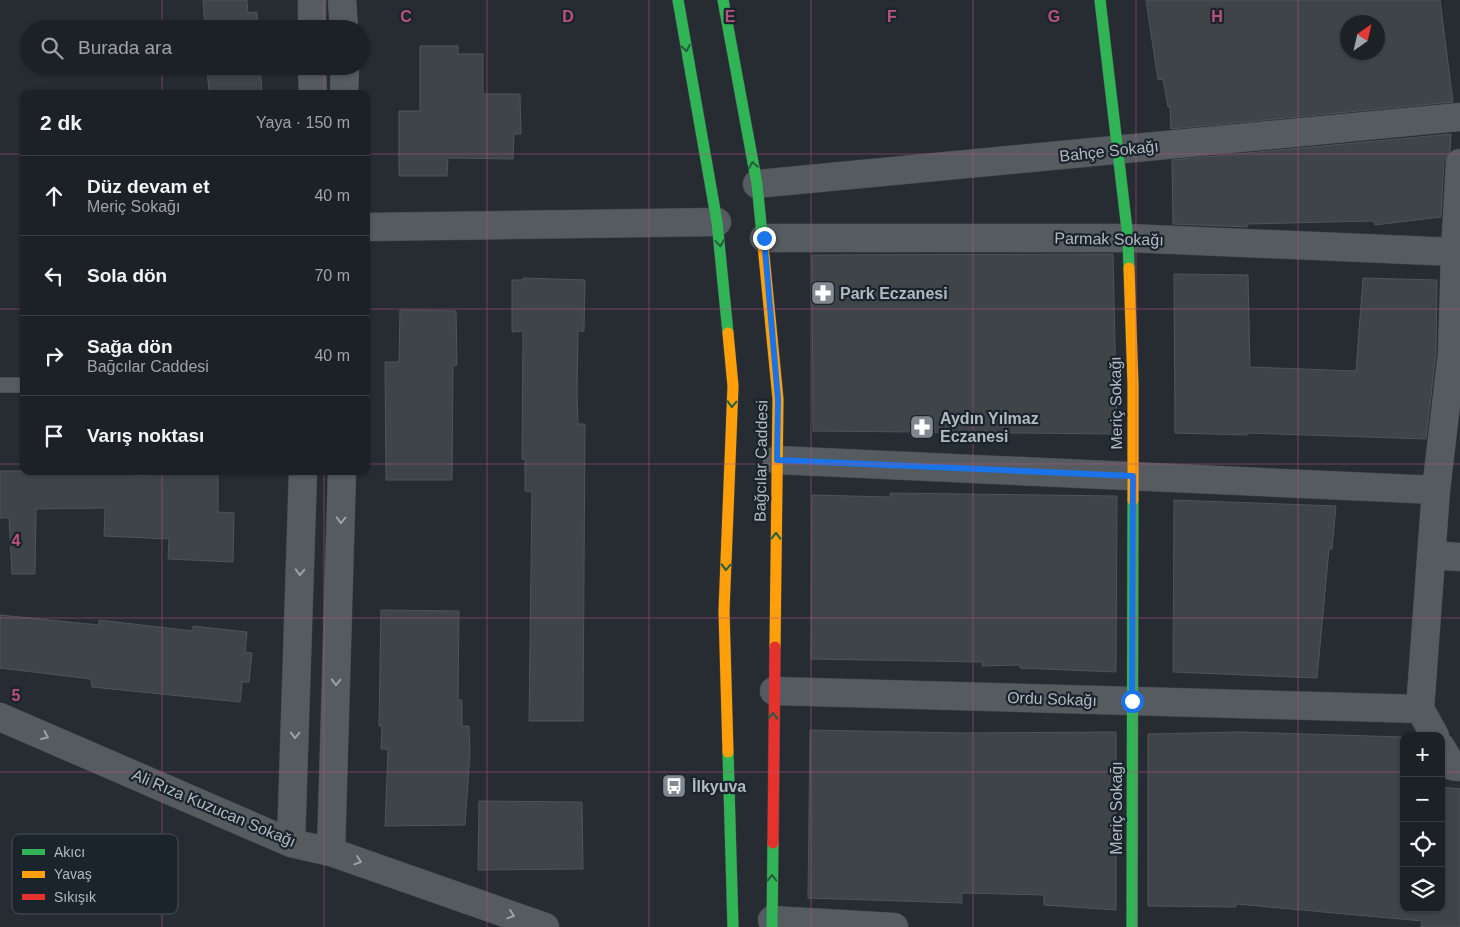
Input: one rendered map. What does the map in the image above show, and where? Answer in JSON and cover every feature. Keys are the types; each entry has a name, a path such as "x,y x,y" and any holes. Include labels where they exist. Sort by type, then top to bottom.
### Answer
{"main road":[{"path":"678,0 718,222 733,386 724,611 733,927"},
{"name":"Bağcılar Caddesi","path":"723,0 757,184 764,238 778,399 772,924"},
{"name":"Meriç Sokağı","path":"1100,0 1128,238 1133,385 1132,927"}],"street":[{"path":"312,0 312,20"},
{"path":"342,0 343,20"},
{"path":"312,75 312,90"},
{"path":"344,90 345,75"},
{"name":"Bahçe Sokağı","path":"757,184 1460,116"},
{"path":"1433,732 1420,708 1436,490 1456,354 1454,252 1460,162"},
{"path":"370,227 718,222"},
{"name":"Parmak Sokağı","path":"764,238 1128,238 1454,252"},
{"path":"777,460 1436,490"},
{"path":"291,843 303,475"},
{"path":"331,852 342,475"},
{"path":"1431,555 1460,557"},
{"name":"Ordu Sokağı","path":"774,692 1420,708"},
{"name":"Ali Rıza Kuzucan Sokağı","path":"0,717 291,843 331,852 545,927"},
{"path":"1445,754 1452,766 1460,766"},
{"path":"772,924 894,927"}],"lane":[{"path":"0,385 20,385"}],"building":[{"path":"203,0 247,0 248,13 257,12 257,20 204,20"},
{"path":"1146,0 1440,0 1453,102 1171,129 1170,107 1168,107 1163,79 1158,80"},
{"path":"420,46 458,46 458,54 483,54 483,94 520,94 521,134 514,134 513,159 448,158 447,176 399,176 399,111 420,111"},
{"path":"208,75 261,75 262,90 209,90"},
{"path":"1451,134 1450,152 1444,162 1441,217 1375,225 1373,221 1247,224 1247,227 1173,224 1172,160"},
{"path":"1113,254 1117,434 813,431 812,255"},
{"path":"1174,274 1248,275 1250,367 1356,371 1363,278 1437,280 1436,353 1426,439 1247,433 1247,435 1175,433"},
{"path":"523,278 585,280 584,331 578,331 577,395 578,424 585,424 583,721 529,721 532,492 525,491 525,459 522,459 523,331 512,332 512,280 523,280"},
{"path":"400,310 456,311 457,365 453,366 452,480 386,480 385,362 399,362"},
{"path":"0,471 20,471 20,475 218,475 218,512 234,513 233,562 168,559 169,539 104,536 105,508 36,509 35,574 12,574 9,518 0,518"},
{"path":"890,493 1117,496 1116,672 1020,668 1020,665 982,666 983,662 811,659 812,495 890,497"},
{"path":"1174,500 1336,506 1332,549 1329,549 1317,678 1173,672"},
{"path":"381,610 459,611 458,700 462,700 462,726 469,726 470,753 465,825 385,826 388,749 381,749 382,726 379,726"},
{"path":"0,615 99,625 99,620 193,631 193,626 247,632 245,652 252,653 249,682 242,682 240,702 92,687 91,679 0,668"},
{"path":"810,730 962,733 1116,732 1116,910 1044,905 1044,895 962,893 962,903 808,898"},
{"path":"1240,732 1400,737 1400,912 1445,912 1445,787 1460,789 1460,927 1421,927 1422,921 1236,904 1236,907 1148,906 1148,734"},
{"path":"479,801 582,802 583,869 478,870"}],"traffic: fast":[{"path":"678,0 717,222 728,333"},
{"path":"723,0 757,184 763,245"},
{"path":"1100,0 1128,238 1129,268"},
{"path":"1132,927 1133,500"},
{"path":"728,752 733,927"},
{"path":"772,927 773,843"}],"traffic: slow":[{"path":"763,245 778,399 775,647"},
{"path":"1129,268 1133,385 1133,500"},
{"path":"728,333 733,386 724,611 728,752"}],"traffic: jam":[{"path":"773,843 775,647"}],"place":[{"name":"Park Eczanesi","path":"823,293"},
{"name":"Aydın Yılmaz Eczanesi","path":"922,427"},
{"name":"İlkyuva","path":"674,786"}],"route":[{"path":"764,238 778,399 777,460 1133,476 1132,701"}]}
